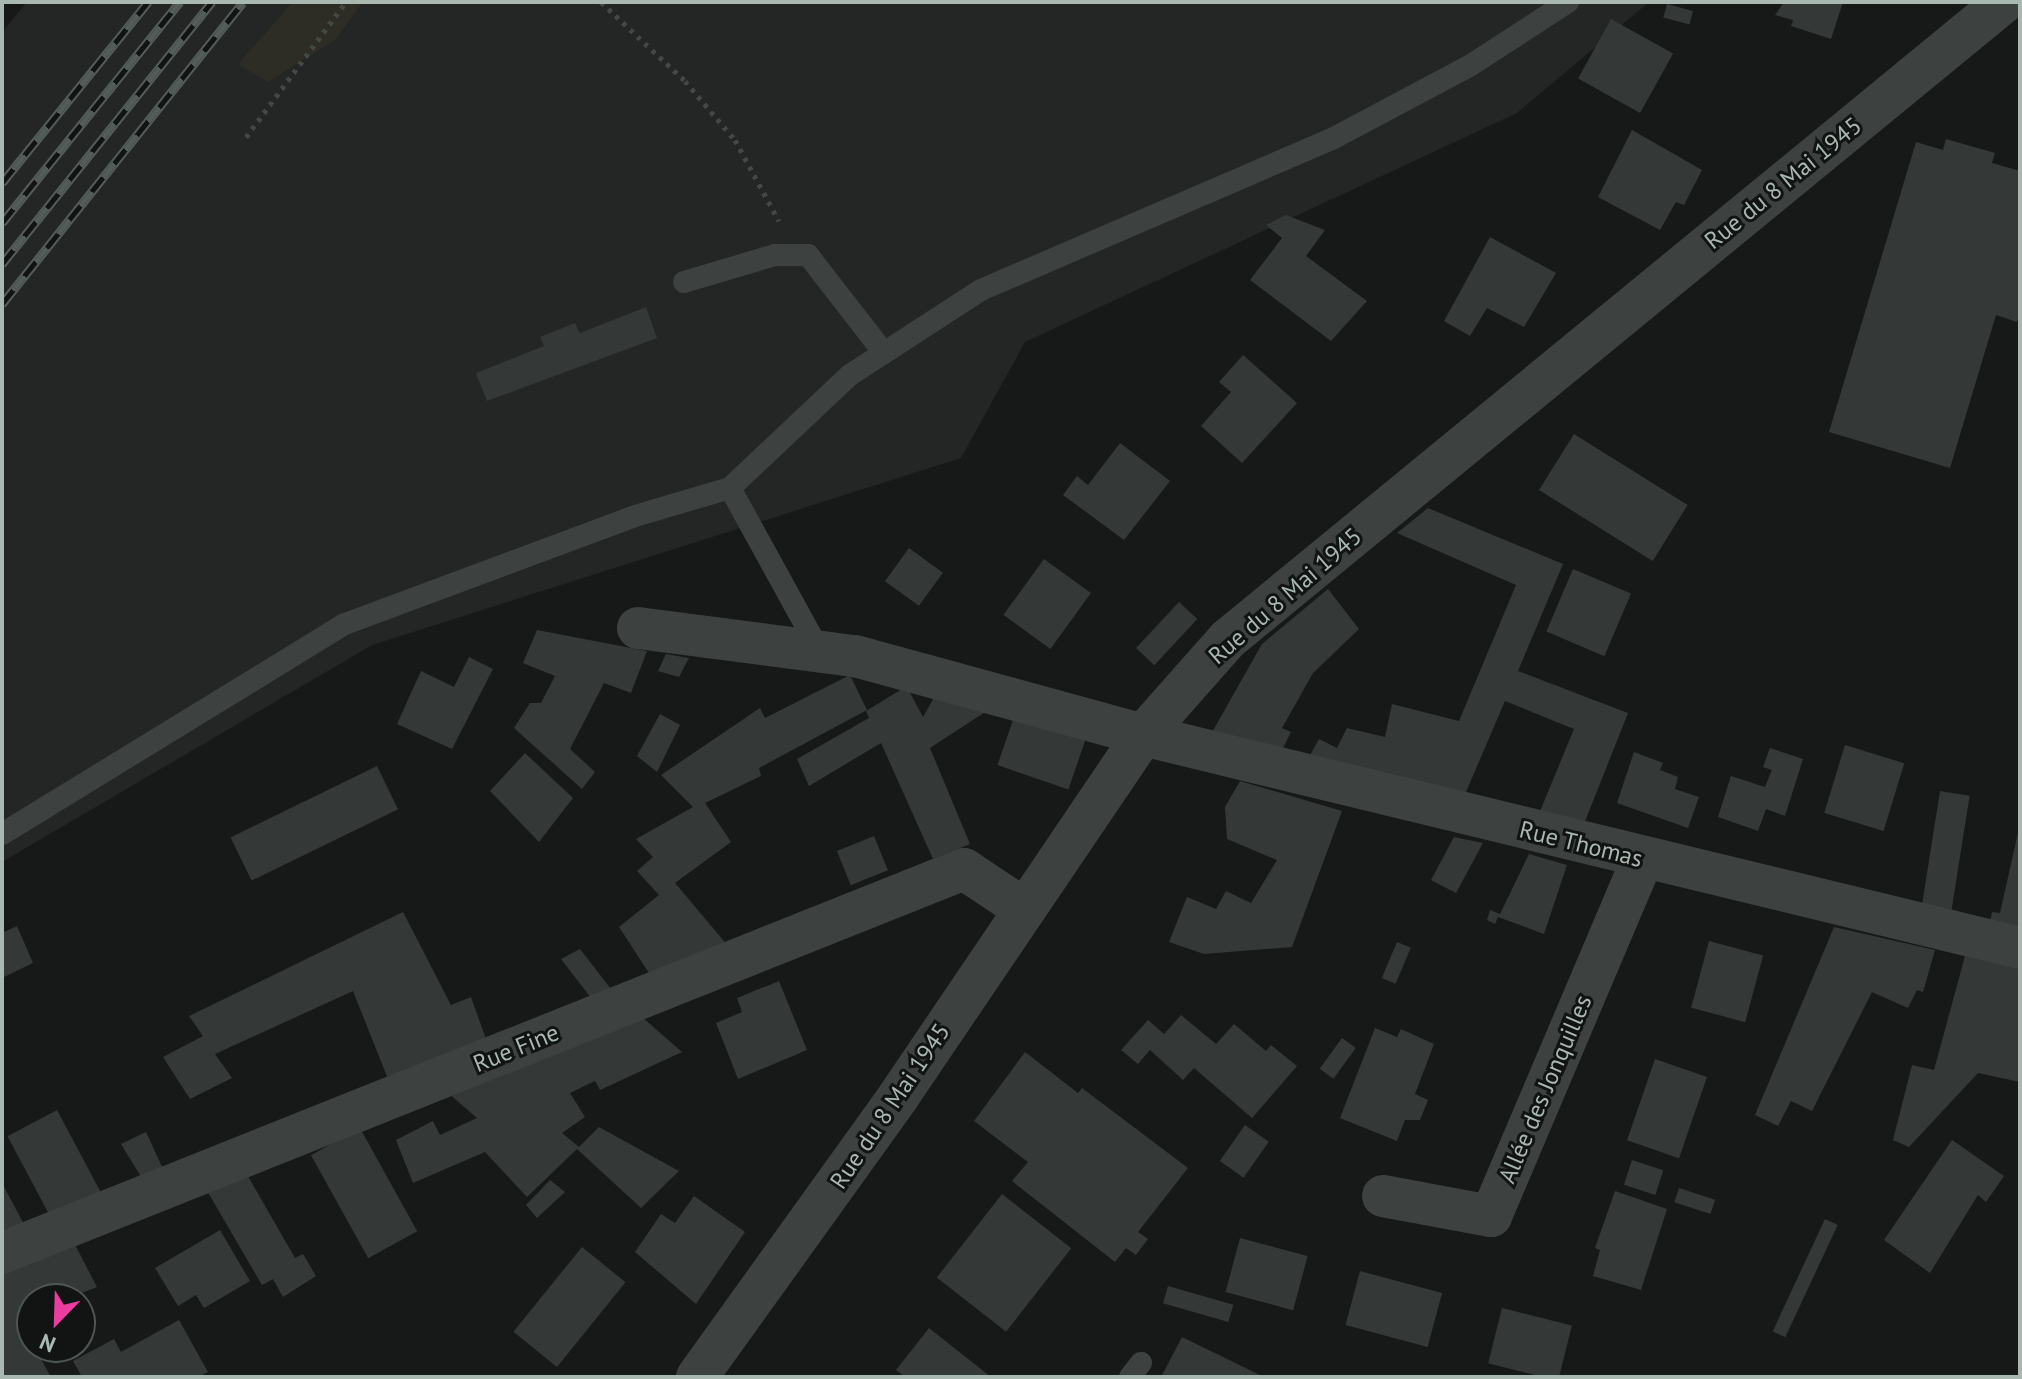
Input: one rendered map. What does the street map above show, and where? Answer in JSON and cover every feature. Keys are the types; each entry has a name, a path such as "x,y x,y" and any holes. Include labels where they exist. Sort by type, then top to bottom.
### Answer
{"street":[{"name":"Rue du 8 Mai 1945","path":"697,1377 880,1123 1143,735 1228,639 2004,2"},
{"name":"Rue Thomas","path":"638,628 855,656 1143,735 1642,860 2020,948"},
{"name":"Allée des Jonquilles","path":"1383,1196 1491,1216 1642,860"},
{"name":"Rue Fine","path":"2,1253 964,869 1024,909"}],"lane":[{"path":"2,834 345,624 635,516 730,488 850,375 981,290 1332,139 1471,65 1568,2"},
{"path":"684,282 775,255 808,255 884,353"},
{"path":"730,488 820,652"}],"path":[{"path":"246,137 346,2"},
{"path":"601,2 685,81 735,140 786,234 808,255"}],"shaded area":[{"path":"27,2 1649,2 1517,113 1025,342 961,458 372,645 2,862 2,32"},
{"path":"293,2 363,2 335,40 268,82 238,64"}],"building":[{"path":"1784,2 1843,2 1831,39 1791,26 1793,20 1775,15"},
{"path":"1667,4 1693,11 1689,25 1663,18"},
{"path":"1611,19 1673,53 1640,113 1578,78"},
{"path":"1632,130 1702,170 1684,205 1676,202 1660,230 1598,197"},
{"path":"1946,139 1995,153 1992,163 2020,171 2020,312 2017,322 1996,315 1950,468 1829,432 1916,142 1943,150"},
{"path":"1286,215 1325,230 1306,256 1367,301 1331,341 1250,280 1282,238 1266,225"},
{"path":"1490,237 1556,273 1524,327 1487,308 1470,336 1444,321"},
{"path":"646,307 657,338 487,401 476,373 544,346 540,337 575,323 580,333"},
{"path":"1243,355 1297,403 1242,463 1201,426 1231,392 1219,382"},
{"path":"1574,434 1688,505 1653,561 1539,490"},
{"path":"1120,443 1170,481 1124,540 1063,495 1077,476 1088,485"},
{"path":"1428,508 1563,564 1518,671 1628,713 1582,829 1538,816 1574,729 1505,701 1463,799 1308,759 1319,739 1337,748 1347,728 1385,737 1392,704 1459,721 1516,585 1397,533"},
{"path":"909,548 943,573 919,606 885,581"},
{"path":"1044,559 1091,593 1050,649 1003,615"},
{"path":"1573,569 1631,594 1604,656 1546,632"},
{"path":"1328,589 1359,629 1313,673 1282,728 1291,732 1281,752 1211,734 1262,644"},
{"path":"1179,602 1197,619 1154,665 1136,648"},
{"path":"537,630 647,651 631,693 604,683 570,749 595,772 582,789 514,728 530,703 541,703 555,676 523,663"},
{"path":"666,654 689,658 679,677 658,671"},
{"path":"469,657 493,669 452,749 397,724 421,671 454,687"},
{"path":"850,675 867,710 759,768 761,776 705,803 731,842 675,883 729,947 649,973 619,927 659,895 637,871 653,857 636,839 693,807 661,775 760,708 765,718"},
{"path":"902,689 909,691 923,717 936,694 993,707 930,748 970,844 933,859 881,743 809,786 797,759 869,718 866,711"},
{"path":"660,714 680,725 657,772 637,756"},
{"path":"1015,714 1086,738 1068,789 997,765"},
{"path":"1845,745 1904,763 1884,831 1824,813"},
{"path":"1770,748 1803,759 1785,816 1766,809 1758,831 1718,817 1731,776 1765,787 1772,770 1763,767"},
{"path":"1634,752 1663,763 1660,770 1678,777 1675,789 1699,797 1688,828 1617,803"},
{"path":"525,753 573,798 539,842 490,791"},
{"path":"377,766 398,809 252,881 230,837"},
{"path":"1240,781 1342,811 1292,947 1204,954 1169,942 1187,897 1216,909 1226,891 1251,903 1277,860 1227,839 1225,807"},
{"path":"1940,791 1970,796 1950,918 1921,913"},
{"path":"2019,828 2020,935 1990,923 1992,912 2000,913"},
{"path":"874,836 888,870 851,885 837,851"},
{"path":"1454,837 1483,843 1456,893 1431,880"},
{"path":"1529,854 1567,865 1544,934 1498,917 1495,924 1487,920 1490,910 1500,914"},
{"path":"403,912 451,1005 471,997 486,1039 388,1079 353,991 215,1054 232,1078 190,1099 163,1057 203,1036 189,1016"},
{"path":"17,926 33,963 2,978 2,933"},
{"path":"1834,927 1935,950 1923,992 1917,990 1908,1008 1872,992 1812,1111 1791,1101 1778,1126 1755,1115"},
{"path":"1709,941 1763,955 1745,1022 1691,1008"},
{"path":"1397,942 1411,948 1396,984 1382,978"},
{"path":"580,949 611,989 591,998 561,959"},
{"path":"1965,956 2020,966 2020,1082 1978,1073 1909,1147 1893,1140 1912,1065 1934,1070"},
{"path":"779,981 807,1050 738,1079 716,1023 742,1012 737,998"},
{"path":"1181,1015 1216,1044 1234,1024 1266,1051 1271,1045 1297,1066 1252,1118 1194,1068 1183,1080 1150,1050 1138,1064 1121,1050 1148,1020 1164,1034"},
{"path":"642,1017 682,1052 600,1090 595,1081 570,1093 585,1117 562,1133 579,1147 599,1127 679,1171 641,1208 577,1149 527,1197 485,1152 413,1183 396,1140 433,1121 440,1135 477,1118 447,1092"},
{"path":"1375,1028 1397,1037 1401,1029 1434,1044 1415,1094 1428,1100 1420,1120 1405,1120 1397,1141 1340,1118"},
{"path":"1342,1038 1356,1048 1333,1079 1320,1069"},
{"path":"1025,1052 1078,1093 1082,1088 1188,1168 1138,1232 1148,1239 1136,1255 1126,1248 1115,1262 1012,1181 1028,1162 974,1121"},
{"path":"1655,1059 1707,1077 1679,1158 1627,1140"},
{"path":"57,1110 103,1197 54,1223 8,1136"},
{"path":"1245,1125 1269,1142 1244,1178 1220,1161"},
{"path":"360,1128 417,1231 368,1258 311,1155"},
{"path":"146,1132 164,1171 143,1180 121,1144"},
{"path":"1952,1140 2004,1176 1986,1202 1978,1195 1930,1273 1884,1240"},
{"path":"1632,1160 1663,1170 1655,1195 1624,1185"},
{"path":"245,1171 295,1258 303,1254 316,1276 283,1297 273,1279 262,1285 206,1189"},
{"path":"550,1180 565,1192 537,1218 526,1205"},
{"path":"2,1183 26,1228 2,1238"},
{"path":"1679,1188 1715,1200 1711,1214 1674,1202"},
{"path":"1615,1191 1667,1209 1641,1290 1593,1276 1600,1250 1595,1248"},
{"path":"1002,1194 1071,1248 1006,1332 937,1278"},
{"path":"694,1196 745,1232 696,1304 635,1252 661,1214 675,1223"},
{"path":"1825,1219 1838,1225 1785,1337 1773,1331"},
{"path":"220,1230 250,1281 204,1308 196,1295 178,1306 155,1268"},
{"path":"1240,1238 1308,1256 1293,1310 1226,1292"},
{"path":"73,1241 95,1283 16,1283 16,1363 43,1363 51,1377 2,1377 2,1271"},
{"path":"582,1247 626,1282 557,1367 513,1332"},
{"path":"1360,1271 1442,1293 1428,1347 1346,1325"},
{"path":"1168,1286 1233,1305 1228,1322 1163,1303"},
{"path":"1502,1308 1572,1325 1559,1377 1543,1377 1488,1363"},
{"path":"179,1320 208,1372 198,1377 82,1377 74,1363 96,1363 96,1349 114,1339 121,1352"},
{"path":"929,1328 991,1377 905,1377 896,1370"},
{"path":"1182,1337 1264,1377 1161,1377"}],"railway":[{"path":"2,183 148,2"},
{"path":"2,223 180,2"},
{"path":"2,264 212,2"},
{"path":"2,304 243,2"}]}
